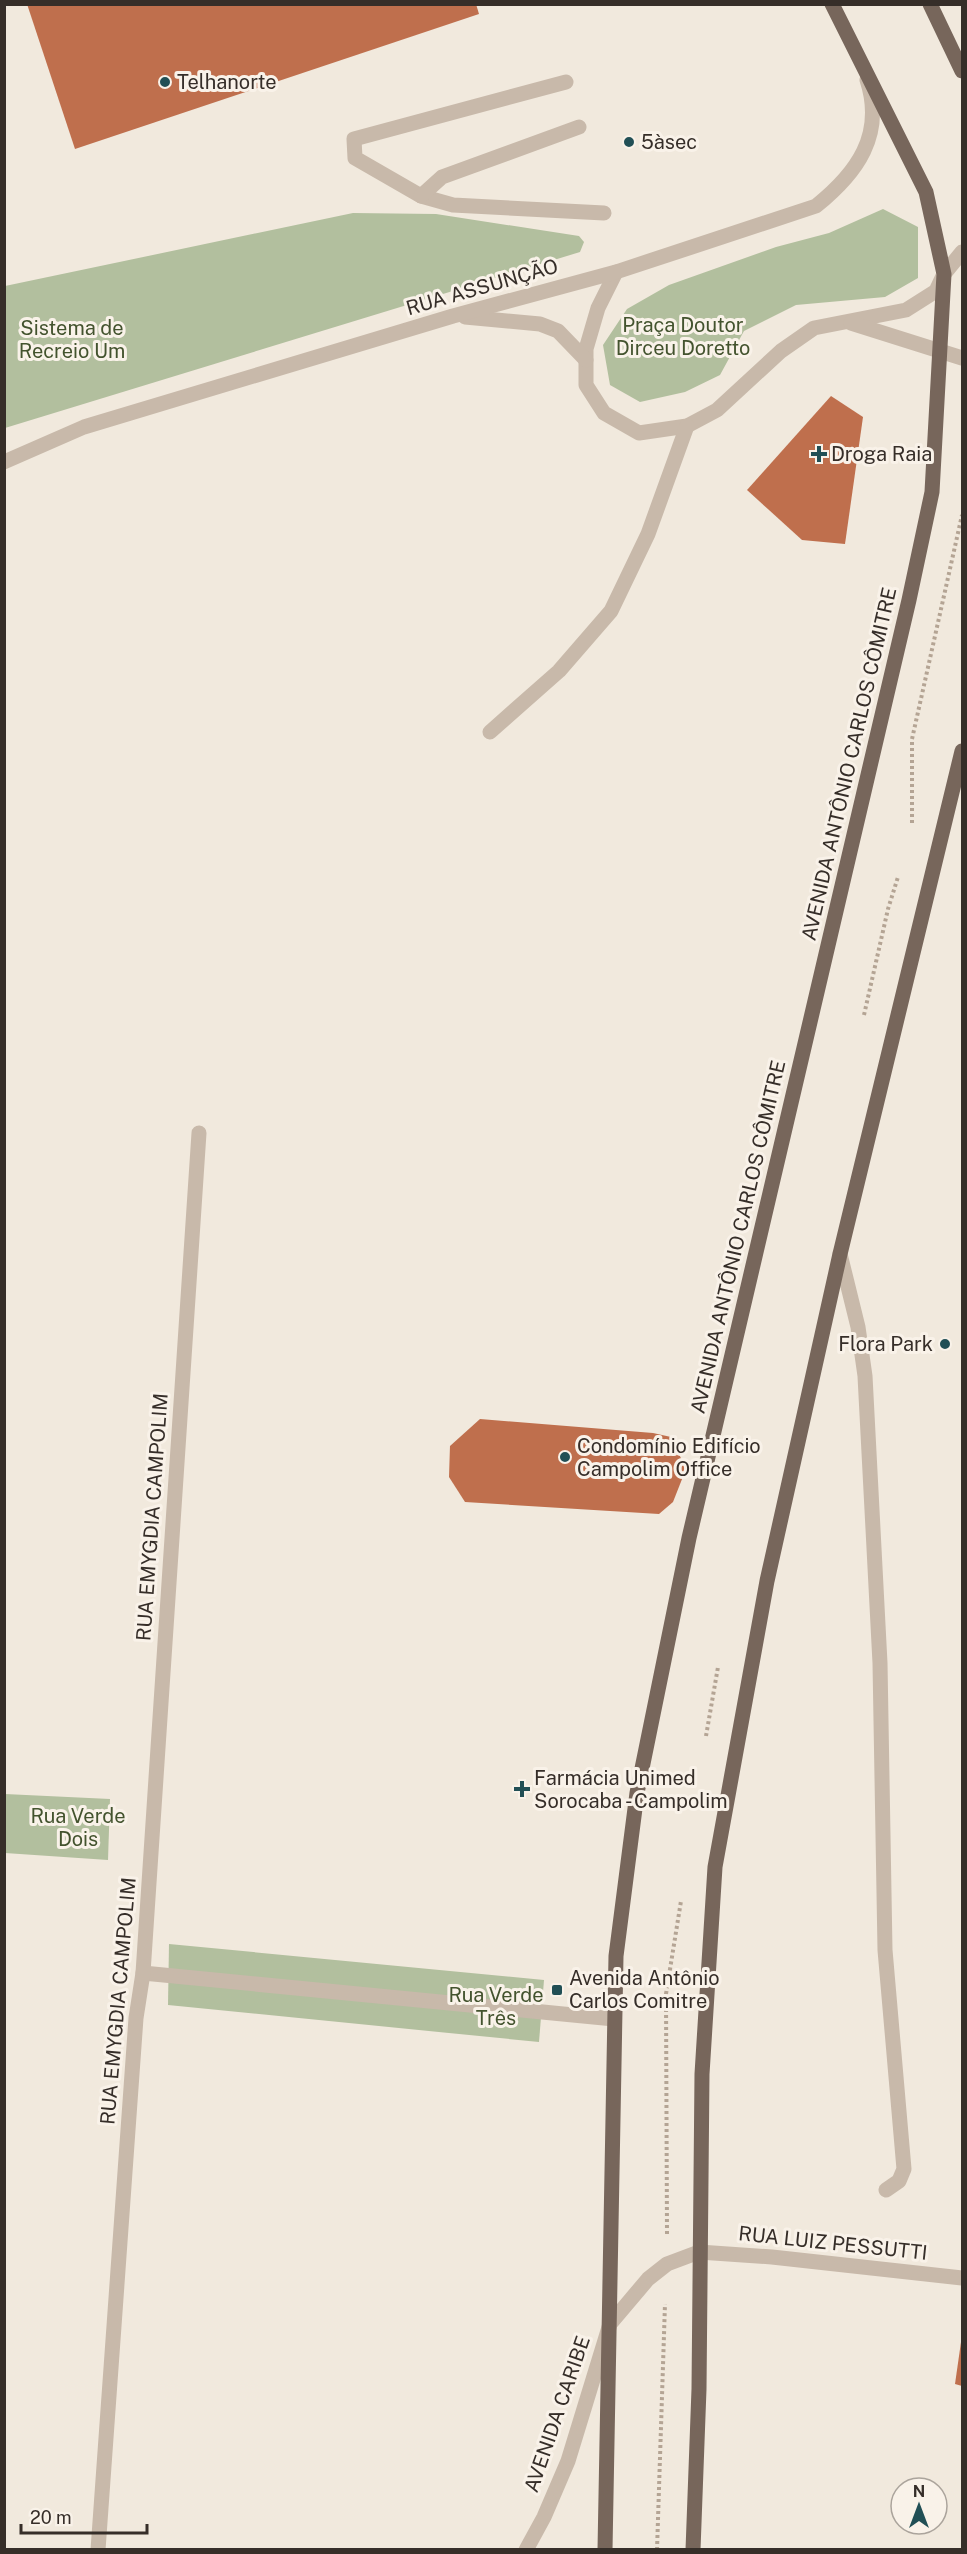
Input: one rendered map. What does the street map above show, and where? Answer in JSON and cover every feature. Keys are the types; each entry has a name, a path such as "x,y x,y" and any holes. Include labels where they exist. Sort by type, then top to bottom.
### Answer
{"main road":[{"name":"AVENIDA ANTÔNIO CARLOS CÔMITRE","path":"605,2550 616,1956 637,1793 689,1538 930,503 944,274 926,192 832,4"},
{"path":"930,4 963,72"},
{"path":"693,2550 699,2389 702,2074 715,1868 767,1581 840,1254 963,751"}],"street":[{"name":"RUA ASSUNÇÃO","path":"4,462 84,427 453,316 616,272 816,206 837,189 861,158 870,138 872,107 870,87 862,63"},
{"path":"566,82 354,139 355,158 421,196 453,205 604,213"},
{"path":"421,196 442,177 579,127"},
{"path":"616,272 598,308 586,349 586,385 604,413 639,433 687,426 717,410 781,351 814,328 906,310 936,291 944,274 963,252"},
{"path":"453,316 540,324 558,331 586,360"},
{"path":"845,321 963,358"},
{"path":"490,732 559,671 611,611 648,534 687,426"},
{"name":"RUA EMYGDIA CAMPOLIM","path":"98,2550 136,2018 143,1973 199,1133"},
{"path":"840,1254 858,1327 865,1376 876,1576 885,1950 904,2169 898,2181 886,2190"},
{"path":"143,1973 614,2019"},
{"path":"610,2324 648,2279 667,2264 699,2252"},
{"name":"RUA LUIZ PESSUTTI","path":"699,2252 772,2257 963,2278"},
{"name":"AVENIDA CARIBE","path":"526,2550 544,2517 568,2461 610,2324"}],"path":[{"path":"943,606 963,514"}],"green space":[{"name":"Praça Doutor Dirceu Doretto","path":"883,209 918,227 918,278 885,297 796,305 744,331 720,375 685,392 640,402 610,385 603,345 627,309 669,285 776,247 829,233"},
{"name":"Sistema de Recreio Um","path":"353,213 436,214 579,236 584,242 580,252 5,428 5,286"},
{"name":"Rua Verde Dois","path":"5,1794 110,1799 108,1860 5,1853"},
{"name":"Rua Verde Três","path":"169,1944 544,1980 539,2042 168,2005"}],"building":[{"name":"Telhanorte","path":"27,4 476,4 479,14 75,149"},
{"name":"Droga Raia","path":"831,396 863,417 845,544 802,540 747,490"},
{"name":"Condomínio Edifício Campolim Office","path":"480,1419 653,1433 671,1437 686,1469 673,1502 659,1514 465,1502 449,1477 450,1446"},
{"path":"962,2342 962,2386 955,2384"}],"place":[{"name":"Telhanorte","path":"165,82"},
{"name":"5àsec","path":"629,142"},
{"name":"Droga Raia","path":"819,454"},
{"name":"Flora Park","path":"945,1344"},
{"name":"Condomínio Edifício Campolim Office","path":"565,1457"},
{"name":"Farmácia Unimed Sorocaba - Campolim","path":"522,1789"},
{"name":"Avenida Antônio Carlos Comitre","path":"557,1990"}]}
